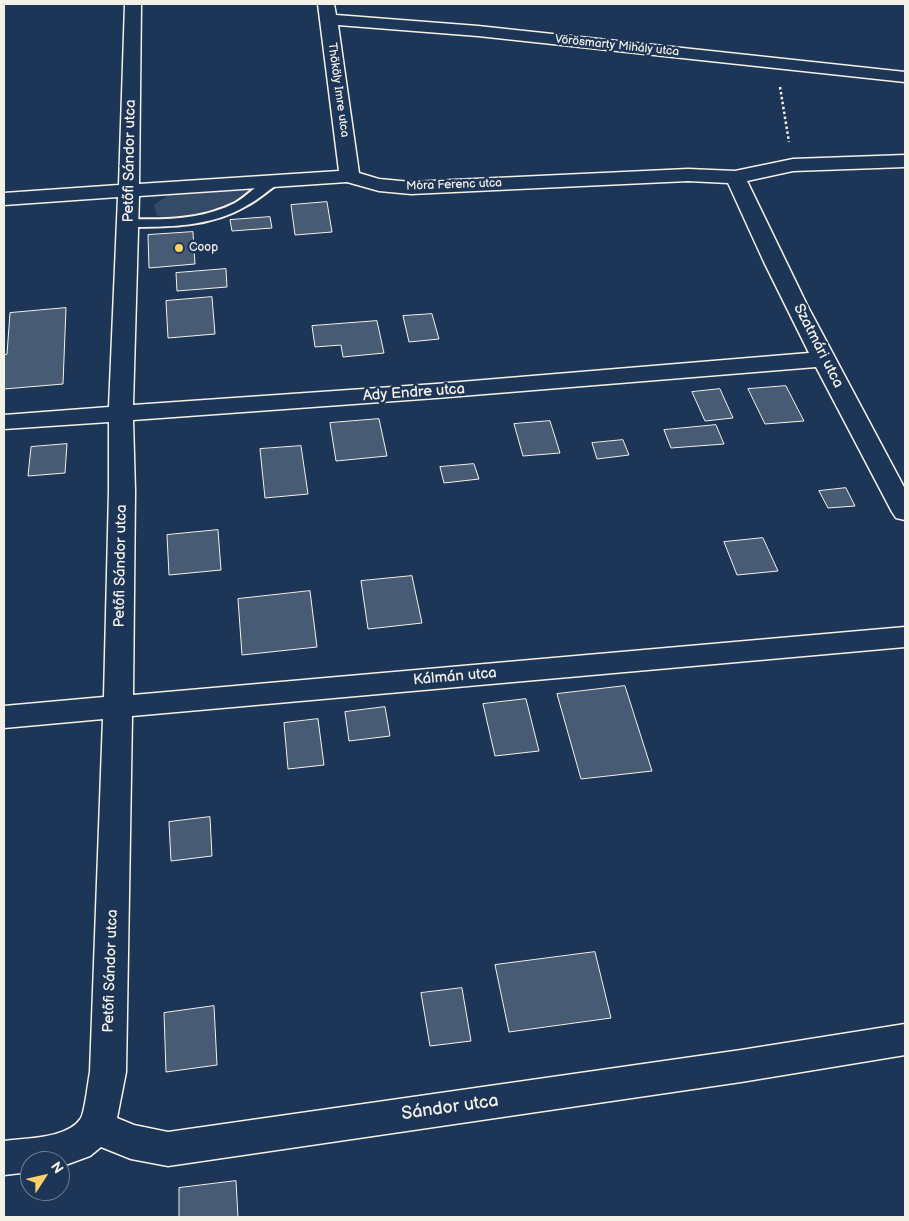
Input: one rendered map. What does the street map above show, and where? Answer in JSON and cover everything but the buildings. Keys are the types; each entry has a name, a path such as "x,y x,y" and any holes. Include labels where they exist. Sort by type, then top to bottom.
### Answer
{"street":[{"name":"Petőfi Sándor utca","path":"97,1127 108,1072 118,707 122,491 121,414 133,4"},
{"name":"Vörösmarty Mihály utca","path":"327,12 478,31 905,77"},
{"name":"Thököly Imre utca","path":"327,12 350,176"},
{"name":"Móra Ferenc utca","path":"4,198 350,176 362,182 386,187 411,188 688,174 735,177 793,165 905,161"},
{"name":"Szatmári utca","path":"735,177 751,215 905,512"},
{"name":"Ady Endre utca","path":"4,422 825,359"},
{"name":"Kálmán utca","path":"4,717 905,637"},
{"name":"Sándor utca","path":"97,1127 131,1142 168,1149 741,1066 905,1040"},
{"path":"4,1158 49,1153 77,1144 97,1127"}],"lane":[{"path":"128,223 169,224 194,221 241,204 274,181"}],"path":[{"path":"779,85 793,165"}],"shaded area":[{"path":"250,190 243,197 224,207 202,215 181,219 168,219 157,215 154,205 168,195"}],"place":[{"name":"Coop","path":"179,248"}]}
